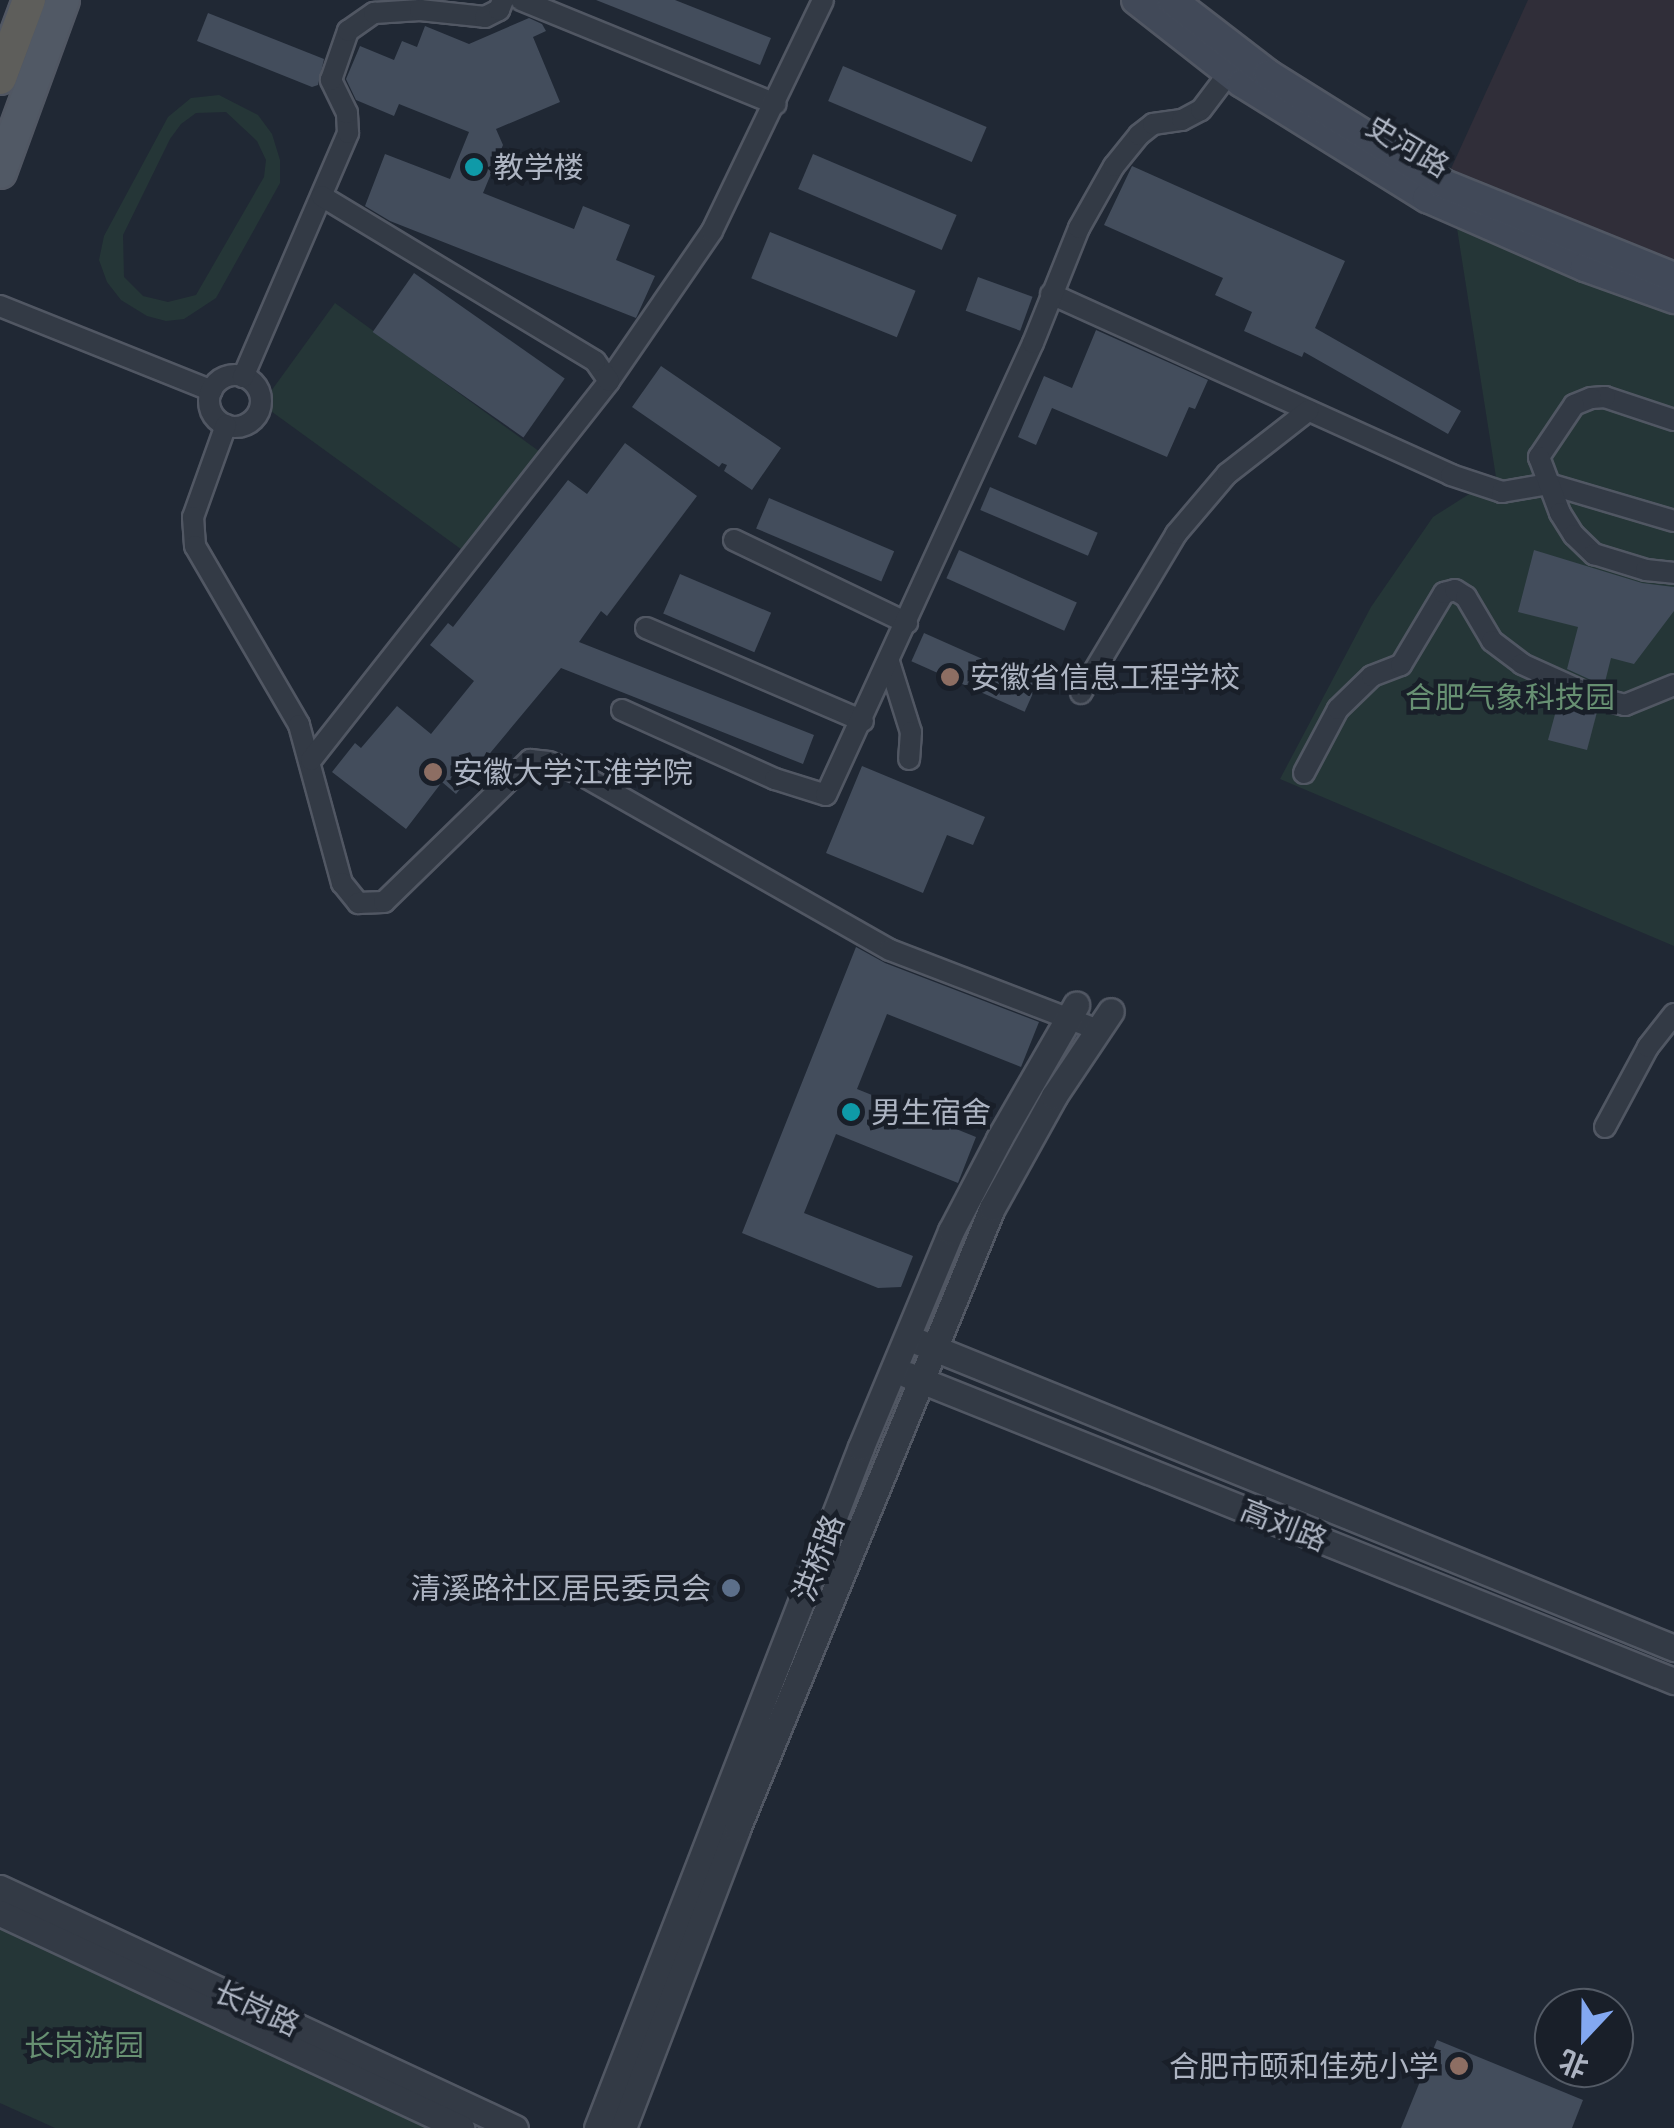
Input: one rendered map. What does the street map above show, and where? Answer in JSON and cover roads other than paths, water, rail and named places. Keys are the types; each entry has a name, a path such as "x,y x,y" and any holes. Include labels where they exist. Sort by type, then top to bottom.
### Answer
{"highway":[{"path":"0,78 29,0"}],"main road":[{"path":"0,172 63,0"},
{"name":"史河路","path":"1136,0 1229,73 1427,198 1586,267 1674,299"},
{"name":"史河路","path":"1172,0 1268,74 1444,184 1674,277"}],"street":[{"path":"244,377 348,133 347,112 330,80 348,31 374,13 420,10 485,17 499,10 503,0"},
{"path":"521,0 776,104"},
{"path":"311,760 609,381 712,232 823,0"},
{"path":"622,710 775,779 826,795 908,622 1078,228 1114,166 1138,135 1153,124 1182,120 1200,110 1229,73"},
{"path":"322,196 595,360 609,381"},
{"path":"1051,294 1450,476 1502,492 1548,484 1674,521"},
{"path":"0,306 212,391"},
{"path":"226,377 244,377 261,394 260,411 248,424 226,425 212,412 212,391 226,377"},
{"path":"1674,420 1605,397 1574,406 1539,457 1574,535 1594,554 1646,570 1674,573"},
{"path":"1081,693 1176,534 1227,474 1308,410"},
{"path":"226,425 193,517 196,546 218,591 281,687 311,760 342,884 358,903 384,902 530,760 549,762 580,774 890,950 1104,1020"},
{"path":"734,540 908,622"},
{"path":"1304,774 1338,708 1372,676 1401,665 1444,593 1455,590 1466,597 1492,641 1522,664 1597,698 1624,705 1674,685"},
{"path":"646,628 863,721"},
{"path":"889,662 912,732 909,759"},
{"name":"洪桥路","path":"597,2128 907,1337 983,1170 1072,1012"},
{"path":"1605,1126 1648,1047 1674,1014"},
{"name":"洪桥路","path":"623,2128 738,1829 992,1208 1054,1096 1104,1020"},
{"name":"高刘路","path":"907,1337 1674,1648"},
{"name":"高刘路","path":"894,1369 1674,1681"},
{"name":"长岗路","path":"0,1888 515,2128"},
{"name":"长岗路","path":"0,1912 461,2128"}],"place":[{"name":"教学楼","path":"474,167"},
{"name":"安徽省信息工程学校","path":"950,677"},
{"name":"安徽大学江淮学院","path":"433,772"},
{"name":"男生宿舍","path":"851,1112"},
{"name":"清溪路社区居民委员会","path":"731,1588"},
{"name":"合肥市颐和佳苑小学","path":"1459,2066"}],"park label":[{"name":"合肥气象科技园","path":"1510,697"},
{"name":"长岗游园","path":"84,2045"}]}
